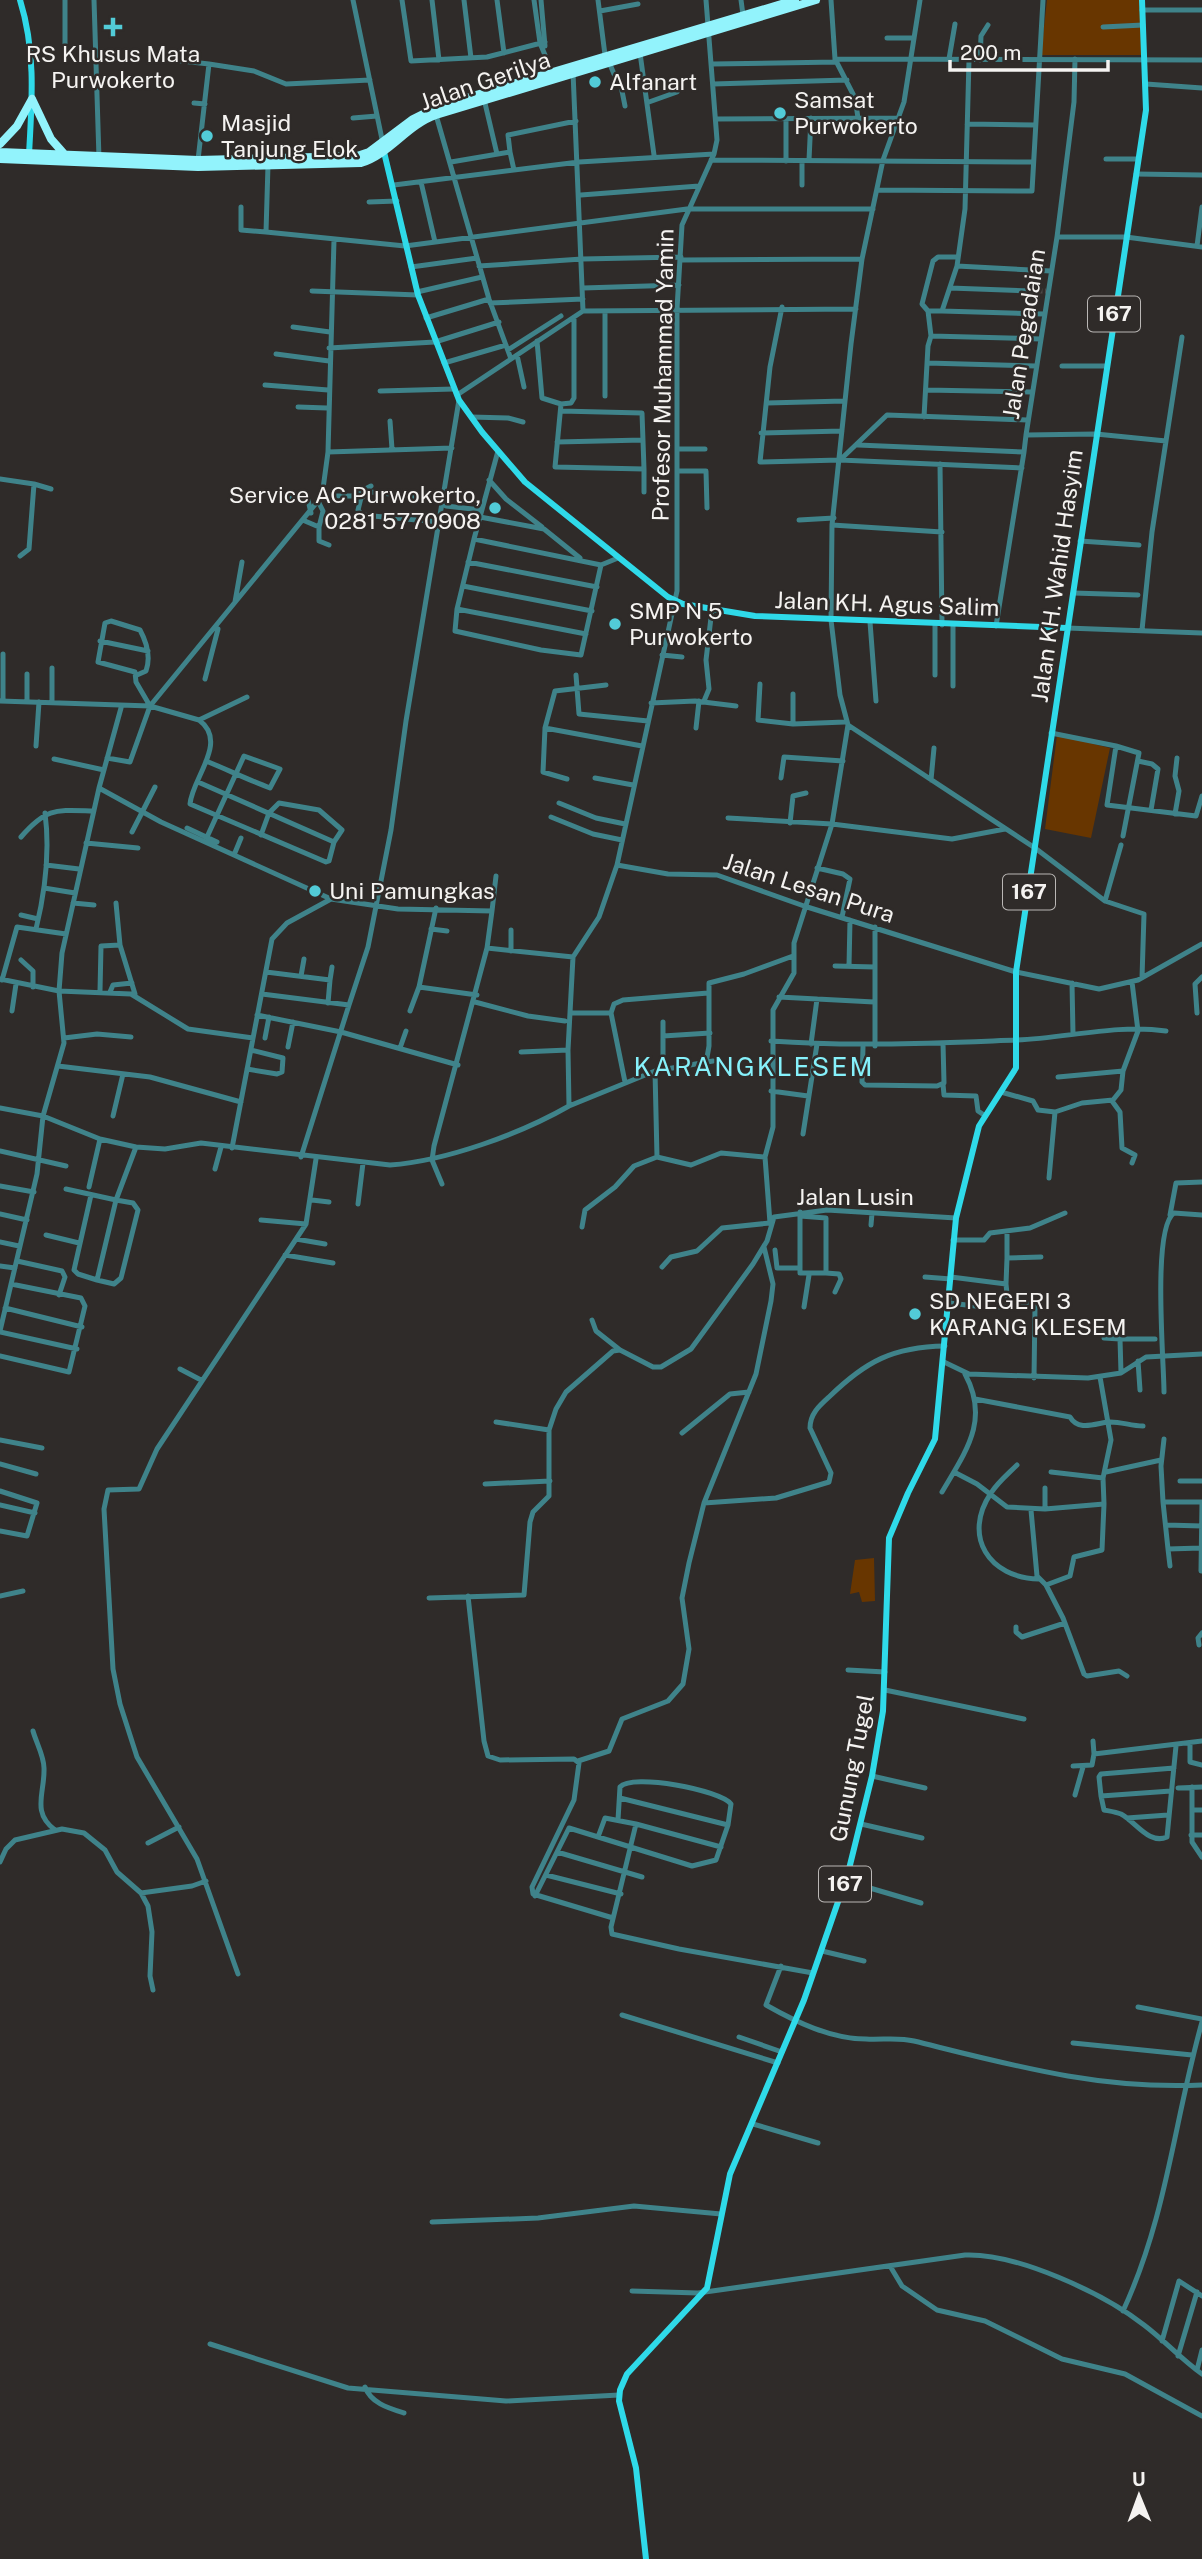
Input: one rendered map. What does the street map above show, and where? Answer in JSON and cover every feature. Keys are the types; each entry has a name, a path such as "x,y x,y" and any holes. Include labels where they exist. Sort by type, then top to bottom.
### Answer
{"highway":[{"name":"Jalan Gerilya","path":"384,147 422,114 573,72 607,58 640,53 743,15 795,0"},
{"name":"Jalan Gerilya","path":"0,159 361,163 417,124 464,102 484,99 542,79 552,72 816,0"},
{"path":"0,144 17,126 32,99"},
{"path":"32,99 51,139 66,156"},
{"name":"Jalan Gerilya","path":"0,152 55,159 66,156 268,163"}],"main road":[{"path":"20,0 30,32 32,99 29,154"},
{"name":"Jalan KH. Wahid Hasyim","path":"974,1146 984,1115 1016,1068 1016,972 1138,159 1146,84 1142,0"},
{"name":"Jalan KH. Agus Salim","path":"384,147 405,246 426,318 457,395 471,417 524,482 675,600 755,616 1067,628"},
{"name":"Gunung Tugel","path":"705,2292 730,2174 753,2124 822,1951 846,1881 861,1824 872,1776 885,1690 889,1538 908,1493 934,1444 944,1362 953,1240 974,1146"},
{"path":"646,2559 636,2468 619,2395 627,2374 705,2292"}],"street":[{"path":"65,0 65,44"},
{"path":"94,0 99,158"},
{"path":"352,0 384,147"},
{"path":"401,0 409,59 471,58 543,43"},
{"path":"432,0 439,60"},
{"path":"464,0 471,58"},
{"path":"497,0 504,53"},
{"path":"534,0 552,72"},
{"path":"541,0 543,43"},
{"path":"598,0 607,58 614,74 620,80 625,106"},
{"name":"Profesor Muhammad Yamin","path":"675,600 677,309 682,225 713,157 716,119 706,0"},
{"path":"741,0 743,15"},
{"path":"831,0 836,61 847,80 858,118"},
{"path":"662,1267 671,1257 697,1251 722,1228 769,1223 765,1157 773,1127 773,1010 794,973 790,957 832,824 847,724 831,620 832,525 844,401 862,259 883,160 900,118 920,0"},
{"path":"878,190 1029,192 1033,189 1043,0"},
{"path":"600,11 638,4"},
{"path":"1142,10 1202,10"},
{"path":"949,59 955,24"},
{"path":"1102,27 1143,25"},
{"path":"980,60 981,36 988,26"},
{"path":"887,38 914,38"},
{"path":"640,53 649,102 654,155"},
{"path":"712,64 912,59 1202,60"},
{"path":"1057,237 1074,102 1075,59"},
{"path":"173,60 254,71 286,84 370,80"},
{"path":"942,311 957,266 967,192 969,60"},
{"path":"198,160 209,64"},
{"path":"573,72 581,195 583,311"},
{"path":"713,84 847,80"},
{"path":"1146,84 1202,88"},
{"path":"649,102 677,92"},
{"path":"484,99 497,154"},
{"path":"194,103 205,104"},
{"path":"436,115 456,177 482,277 511,359"},
{"path":"353,118 377,116"},
{"path":"786,118 786,161"},
{"path":"802,185 811,118"},
{"path":"716,119 900,118"},
{"path":"514,170 508,135 576,121"},
{"path":"967,124 1035,125"},
{"path":"451,162 510,152"},
{"path":"394,185 654,155 786,161 1033,162"},
{"path":"1106,159 1138,159"},
{"path":"266,232 268,163"},
{"path":"1136,174 1202,176"},
{"path":"421,181 435,242"},
{"path":"581,195 699,186"},
{"path":"369,201 397,201"},
{"path":"1199,246 1202,207"},
{"path":"241,208 242,230 405,246 687,209 873,209"},
{"name":"Jalan Pegadaian","path":"1166,441 1096,434 1026,435 1047,291 1057,237 1126,237 1199,246"},
{"path":"107,758 128,763 132,760 150,706 319,503 327,452 334,240"},
{"path":"924,417 931,336 928,311 922,304 933,261 938,257 958,257"},
{"path":"411,267 477,258"},
{"path":"479,266 582,259 862,259"},
{"path":"957,266 1051,271"},
{"path":"312,290 418,293 482,277"},
{"path":"583,288 679,285"},
{"path":"950,288 1030,291"},
{"path":"426,318 490,301 583,299"},
{"path":"380,391 457,395 583,311 782,307 856,309"},
{"path":"782,307 761,433 760,462 840,458 1022,468"},
{"path":"605,311 605,396"},
{"path":"928,311 1044,314"},
{"path":"444,363 507,347 561,316"},
{"path":"534,333 538,340 542,398 561,404 571,403 574,398 574,317"},
{"path":"329,348 435,342 499,321"},
{"path":"293,327 330,332"},
{"path":"931,336 1041,339"},
{"path":"1142,631 1153,522 1182,337"},
{"path":"276,354 329,361"},
{"path":"517,355 524,387"},
{"path":"927,363 1036,366"},
{"path":"1062,366 1107,366"},
{"path":"265,385 328,390"},
{"path":"926,390 1032,392"},
{"path":"301,1157 368,947 393,819 452,447 457,395"},
{"path":"767,403 844,401"},
{"path":"561,404 555,467 644,469"},
{"path":"298,407 327,408"},
{"path":"561,411 640,411 644,492"},
{"path":"840,458 858,445 883,416 1027,420"},
{"path":"471,417 508,418 523,422"},
{"path":"390,421 392,449"},
{"path":"761,433 842,431"},
{"path":"996,625 1026,435"},
{"path":"557,442 643,440"},
{"path":"858,445 1024,452"},
{"path":"327,452 452,447"},
{"path":"677,449 705,449"},
{"path":"498,451 453,626 457,632 541,650 581,655 601,565"},
{"path":"935,675 942,532 940,464"},
{"path":"677,471 706,471 707,508"},
{"path":"0,479 51,489"},
{"path":"489,480 506,499 583,561"},
{"path":"20,556 29,550 34,484"},
{"path":"322,496 352,496 371,486"},
{"path":"439,522 374,516 358,510 361,498 370,492 443,499"},
{"path":"292,498 308,500 311,513"},
{"path":"319,503 323,511 319,541 328,545"},
{"path":"446,506 544,529"},
{"path":"799,520 834,518"},
{"path":"305,521 320,527"},
{"path":"832,525 942,532"},
{"path":"474,539 601,565 618,558"},
{"path":"1080,541 1139,545"},
{"path":"235,605 243,562"},
{"path":"468,562 597,587"},
{"path":"463,586 592,611"},
{"path":"1073,593 1138,595"},
{"path":"569,1107 568,1050 575,954 599,917 617,866 675,600"},
{"path":"457,609 586,634"},
{"path":"696,728 701,701 709,689 706,660 712,609"},
{"path":"111,621 140,630 148,651 146,671 137,675 98,662 105,623 111,621"},
{"path":"205,679 220,622"},
{"path":"870,622 876,701"},
{"path":"953,625 953,686"},
{"path":"1067,628 1202,633"},
{"path":"100,641 148,651"},
{"path":"4,654 2,701 121,708 150,706 206,724 212,742 190,804 216,817 326,862 329,861 334,842 342,830 319,810 279,803 269,813 261,835"},
{"path":"662,655 682,657"},
{"path":"52,668 52,702"},
{"path":"27,674 27,702"},
{"path":"137,675 136,682 150,706"},
{"path":"576,675 579,714 612,715 648,721"},
{"path":"760,684 758,720 793,724 847,724 1035,848 1105,901 1145,916 1142,978"},
{"path":"567,779 543,772 545,728 555,691 606,685"},
{"path":"793,694 793,724"},
{"path":"199,720 247,697"},
{"path":"651,703 701,701 736,706"},
{"path":"36,746 39,702"},
{"path":"77,1349 0,1332 34,1192 43,1116 64,1038 59,991 66,934 79,869 121,708"},
{"path":"545,728 642,746"},
{"path":"1052,733 1137,751 1138,761 1123,836"},
{"path":"1116,746 1105,803 1198,815"},
{"path":"931,780 934,748"},
{"path":"206,761 236,773 270,788 280,769 245,755 236,773 207,837"},
{"path":"781,778 784,757 843,761"},
{"path":"1175,814 1180,791 1175,776 1177,758"},
{"path":"54,759 104,770"},
{"path":"1138,761 1152,764 1158,769 1151,810"},
{"path":"595,778 634,785"},
{"path":"198,782 334,842"},
{"path":"132,832 140,811 150,801 155,787"},
{"path":"99,788 140,811 331,899 374,907 492,911"},
{"path":"790,823 793,796 806,793"},
{"path":"1198,815 1202,796"},
{"path":"559,803 596,818 625,824"},
{"path":"21,837 45,813 55,810 94,811"},
{"path":"36,929 46,865 48,835 45,813"},
{"path":"1198,815 1202,822"},
{"path":"551,817 593,834 622,840"},
{"path":"728,818 832,824 952,839 1005,829"},
{"path":"187,828 217,842"},
{"path":"234,855 240,838"},
{"path":"86,843 138,848"},
{"path":"1105,901 1121,845"},
{"path":"46,865 79,869"},
{"name":"Jalan Lesan Pura","path":"617,866 668,874 713,874 804,906 1016,972 1104,989 1142,978 1202,944"},
{"path":"817,868 843,874 850,880 842,917"},
{"path":"442,1184 432,1160 476,998 487,948 496,876"},
{"path":"44,888 75,893"},
{"path":"232,1148 275,933 331,899"},
{"path":"73,903 94,905"},
{"path":"116,903 120,944 135,995"},
{"path":"410,1011 419,987 436,908"},
{"path":"21,915 38,919"},
{"path":"849,966 850,920"},
{"path":"874,1046 875,928"},
{"path":"66,934 16,929 1,979 59,991 100,991 135,995 149,1007 188,1029 253,1038"},
{"path":"431,929 447,931"},
{"path":"511,930 511,951"},
{"path":"100,991 101,946 120,944"},
{"path":"487,948 575,954"},
{"path":"0,1108 43,1116 100,1139 136,1147 165,1149 189,1143 390,1165 432,1160 468,1150 655,1071 709,1062 708,993 712,980 775,964 790,957"},
{"path":"301,976 304,959"},
{"path":"21,960 33,971 33,987"},
{"path":"835,966 875,967"},
{"path":"328,1003 332,967"},
{"path":"266,972 330,980"},
{"path":"1197,1013 1195,984 1202,977"},
{"path":"1001,1092 1032,1101 1041,1111 1055,1112 1082,1103 1112,1101 1121,1090 1123,1071 1133,1051 1138,1027 1132,982"},
{"path":"1072,983 1073,1034"},
{"path":"12,1011 16,984"},
{"path":"110,992 113,985 132,984"},
{"path":"419,987 476,998 528,1016 565,1021"},
{"path":"625,1082 611,1013 614,1004 623,1000 708,993"},
{"path":"262,994 349,1005"},
{"path":"779,997 874,1002"},
{"path":"803,1134 817,999"},
{"path":"570,1013 611,1013"},
{"path":"257,1015 341,1032 458,1065"},
{"path":"265,1038 269,1017"},
{"path":"288,1047 293,1022"},
{"path":"663,1022 663,1070"},
{"path":"313,1036 315,1027"},
{"path":"771,1041 863,1047 1018,1040 1138,1027 1166,1031"},
{"path":"400,1048 406,1031"},
{"path":"663,1036 710,1033"},
{"path":"64,1038 97,1034 131,1037"},
{"path":"943,1043 944,1096 976,1096 978,1111 984,1115"},
{"path":"863,1047 862,1082 865,1085 943,1084"},
{"path":"247,1069 277,1074 284,1065 283,1058 251,1050"},
{"path":"521,1052 568,1050"},
{"path":"58,1066 165,1081 241,1102"},
{"path":"655,1071 657,1157"},
{"path":"1058,1077 1123,1071"},
{"path":"113,1116 123,1074"},
{"path":"771,1091 808,1096"},
{"path":"1112,1101 1120,1112 1122,1147 1135,1156 1136,1160 1132,1163"},
{"path":"1049,1178 1055,1112"},
{"path":"89,1187 100,1139"},
{"path":"97,1280 117,1200 136,1147"},
{"path":"215,1169 221,1147"},
{"path":"0,1151 66,1166"},
{"path":"582,1227 585,1210 615,1187 634,1166 657,1157 691,1165 720,1153 765,1157"},
{"path":"239,1974 206,1881 180,1827 152,1787 137,1757 120,1704 113,1669 104,1509 108,1490 139,1489 144,1484 157,1449 306,1224 312,1200 316,1159"},
{"path":"358,1205 363,1163"},
{"path":"1164,1392 1161,1272 1165,1223 1170,1215 1176,1183 1202,1181"},
{"path":"0,1186 34,1192"},
{"path":"66,1189 117,1200 136,1206 120,1282 108,1284 75,1272 91,1195"},
{"path":"312,1200 329,1202"},
{"path":"1170,1215 1186,1212 1202,1215"},
{"path":"871,1225 872,1213"},
{"name":"Jalan Lusin","path":"620,1350 653,1367 664,1366 700,1340 721,1305 764,1247 769,1223 774,1217 872,1213 956,1218"},
{"path":"953,1240 984,1240 990,1233 1030,1228 1065,1213"},
{"path":"0,1214 27,1220"},
{"path":"826,1273 826,1218 800,1214 802,1275 826,1273 840,1276 835,1292"},
{"path":"261,1220 306,1224"},
{"path":"1007,1232 1005,1300 1010,1305"},
{"path":"46,1235 79,1243"},
{"path":"296,1239 325,1244"},
{"path":"0,1242 19,1246"},
{"path":"468,1596 484,1741 488,1756 500,1760 578,1762 609,1751 622,1719 668,1701 679,1692 689,1649 682,1598 704,1503 756,1374 772,1289 764,1247"},
{"path":"775,1250 777,1268 800,1268"},
{"path":"285,1255 333,1263"},
{"path":"1007,1258 1041,1257"},
{"path":"17,1261 62,1271 65,1277 59,1295"},
{"path":"0,1266 15,1268"},
{"path":"804,1307 809,1275"},
{"path":"925,1277 1006,1284"},
{"path":"0,1356 66,1374 72,1369 82,1326 84,1300 11,1284"},
{"path":"0,1292 8,1293"},
{"path":"949,1303 993,1308 1031,1304 1035,1307 1034,1378"},
{"path":"3,1312 82,1326"},
{"path":"593,1320 596,1331 620,1350"},
{"path":"1104,1338 1154,1339"},
{"path":"1120,1339 1121,1373"},
{"path":"704,1503 776,1498 829,1482 831,1473 810,1428 816,1410 858,1370 875,1360 914,1348 945,1346"},
{"path":"429,1598 524,1595 531,1516 548,1499 549,1430 566,1392 608,1353 620,1350"},
{"path":"944,1362 965,1374 1034,1378 1100,1377 1121,1373 1138,1361 1164,1356 1202,1354"},
{"path":"1138,1361 1140,1390"},
{"path":"180,1369 201,1380"},
{"path":"942,1492 975,1428 975,1399 965,1374"},
{"path":"1046,1585 1070,1576 1074,1557 1102,1550 1104,1475 1111,1440 1100,1377"},
{"path":"682,1433 730,1394 749,1392"},
{"path":"975,1399 1070,1417 1074,1423 1083,1426 1108,1422 1143,1426"},
{"path":"496,1422 549,1430"},
{"path":"1164,1439 1161,1460 1170,1566"},
{"path":"0,1440 42,1448"},
{"path":"1051,1472 1104,1475 1161,1460"},
{"path":"0,1464 36,1474"},
{"path":"1017,1465 989,1494 981,1517 982,1548 986,1557 1013,1576 1039,1578"},
{"path":"954,1472 977,1484 1007,1507 1031,1510 1104,1504"},
{"path":"485,1484 550,1481"},
{"path":"1180,1481 1202,1481"},
{"path":"1045,1488 1045,1509"},
{"path":"0,1491 37,1503 27,1536 0,1531"},
{"path":"1163,1502 1202,1502 1201,1572"},
{"path":"0,1505 35,1513"},
{"path":"1031,1510 1039,1578 1046,1585 1065,1623 1085,1675 1119,1671 1127,1676"},
{"path":"1166,1525 1202,1526"},
{"path":"1168,1549 1201,1551"},
{"path":"0,1596 23,1591"},
{"path":"1016,1627 1016,1632 1022,1637 1065,1623"},
{"path":"1199,1645 1198,1638 1202,1633"},
{"path":"848,1670 885,1672"},
{"path":"885,1690 1024,1719"},
{"path":"33,1731 44,1769 40,1811 48,1825 55,1830"},
{"path":"1073,1766 1093,1765 1093,1741"},
{"path":"1094,1754 1202,1741"},
{"path":"1190,1743 1190,1762 1202,1765"},
{"path":"1174,1769 1101,1774 1104,1810 1127,1818 1159,1840 1167,1837 1168,1815 1174,1769 1176,1746"},
{"path":"535,1896 532,1886 574,1800 578,1762"},
{"path":"1075,1795 1083,1767"},
{"path":"872,1776 925,1788"},
{"path":"535,1896 569,1828 692,1866 713,1863 728,1825 731,1804 720,1795 666,1783 630,1782 621,1784 618,1820"},
{"path":"1192,1787 1191,1835 1194,1848 1202,1857"},
{"path":"1178,1788 1202,1787"},
{"path":"1101,1797 1171,1791"},
{"path":"620,1798 728,1825"},
{"path":"1192,1810 1202,1810"},
{"path":"1127,1818 1168,1815"},
{"path":"598,1837 605,1818 721,1847"},
{"path":"636,1824 613,1919 611,1931 617,1937 813,1973"},
{"path":"861,1824 922,1838"},
{"path":"148,1843 180,1827"},
{"path":"0,1862 6,1849 15,1840 55,1830 84,1833 105,1850 117,1872 141,1893 148,1906 152,1932 150,1976 153,1990"},
{"path":"1191,1835 1202,1835"},
{"path":"557,1852 642,1877"},
{"path":"546,1875 621,1894"},
{"path":"141,1893 192,1886 206,1881"},
{"path":"846,1881 921,1903"},
{"path":"535,1896 613,1919"},
{"path":"822,1951 864,1961"},
{"path":"781,1966 765,2003 795,2021 850,2038 911,2040 1008,2067 1097,2081 1202,2085"},
{"path":"1123,2311 1156,2229 1171,2162 1183,2086 1202,2020 1138,2007"},
{"path":"622,2015 778,2063"},
{"path":"739,2037 782,2052"},
{"path":"1073,2043 1192,2055"},
{"path":"753,2124 818,2143"},
{"path":"432,2222 538,2218 634,2206 721,2214"},
{"path":"632,2291 705,2292 965,2255 1016,2260 1123,2311 1200,2372"},
{"path":"890,2266 902,2286 937,2310 985,2321 1062,2359 1125,2374 1202,2416"},
{"path":"1162,2341 1179,2281 1200,2294 1178,2356"},
{"path":"210,2344 334,2386 506,2401 619,2395"},
{"path":"1200,2372 1202,2350"},
{"path":"365,2387 368,2395 376,2402 404,2413"}],"shaded area":[{"path":"1047,0 1140,0 1143,55 1041,55"},
{"path":"1057,735 1110,748 1091,838 1045,829"},
{"path":"874,1558 875,1601 862,1602 859,1592 850,1594 855,1560"}],"tunnel":[{"path":"1030,291 1046,291"}],"place":[{"name":"RS Khusus Mata Purwokerto","path":"113,27"},
{"name":"Alfanart","path":"595,82"},
{"name":"Samsat Purwokerto","path":"780,113"},
{"name":"Masjid Tanjung Elok","path":"207,136"},
{"name":"Service AC Purwokerto, 0281 5770908","path":"495,508"},
{"name":"SMP N 5 Purwokerto","path":"615,624"},
{"name":"Uni Pamungkas","path":"315,891"},
{"name":"SD NEGERI 3 KARANG KLESEM","path":"915,1314"}],"district":[{"name":"KARANGKLESEM","path":"754,1067"}]}
